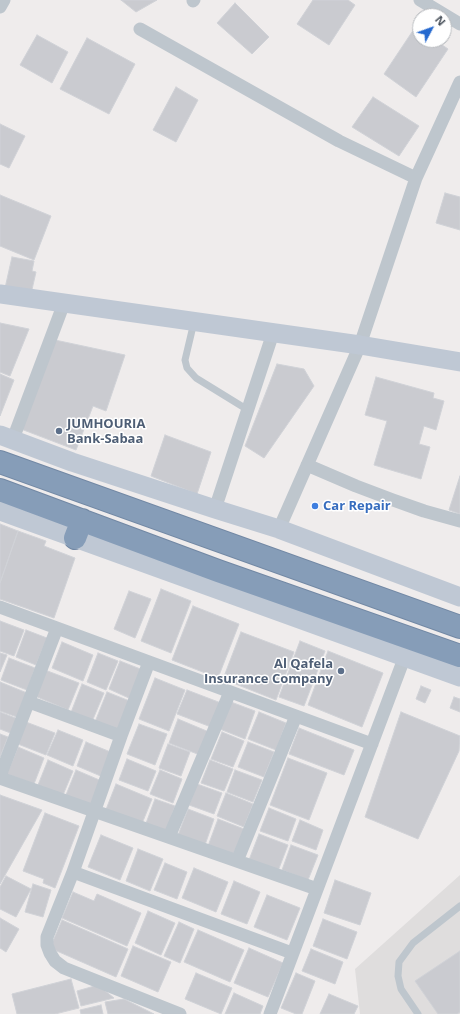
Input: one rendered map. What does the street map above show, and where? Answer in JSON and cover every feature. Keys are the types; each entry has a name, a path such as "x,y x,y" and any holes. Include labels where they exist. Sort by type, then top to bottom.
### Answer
{"highway":[{"path":"0,462 460,627"},
{"path":"0,490 78,529 218,570 460,656"}],"street":[{"path":"0,7 4,0"},
{"path":"420,0 460,24"},
{"path":"140,29 340,141 416,178"},
{"path":"279,529 360,345 416,178 460,82"},
{"path":"0,294 360,345 460,362"},
{"path":"64,303 7,437 72,462 279,529 460,597"},
{"path":"215,509 273,333"},
{"path":"307,465 393,500 424,511 460,521"},
{"path":"0,511 78,529 460,677"},
{"path":"0,607 372,744"},
{"path":"57,628 0,777 317,889"},
{"path":"270,1014 405,656"},
{"path":"149,662 73,872 47,937 47,945 55,961 64,968 180,1014"},
{"path":"169,837 230,692"},
{"path":"29,702 121,736"},
{"path":"237,861 296,716"},
{"path":"73,872 292,953"}],"lane":[{"path":"194,322 185,360 187,368 196,378 248,410"},
{"path":"418,1014 401,989 398,976 399,962 413,943 460,906"}],"shaded area":[{"path":"460,875 460,1014 360,1014 355,969"}],"building":[{"path":"121,0 157,0 136,12"},
{"path":"313,0 348,0 355,5 329,45 297,24"},
{"path":"235,3 269,37 252,54 217,23"},
{"path":"412,32 412,48 448,49 416,97 384,74"},
{"path":"37,35 68,52 52,83 20,65"},
{"path":"87,38 135,64 109,114 60,89"},
{"path":"176,87 198,100 176,142 153,130"},
{"path":"373,97 419,126 399,156 352,127"},
{"path":"0,124 25,136 9,168 0,164"},
{"path":"445,193 460,197 460,230 436,223"},
{"path":"0,195 51,216 34,260 0,246"},
{"path":"12,257 34,261 32,271 36,272 31,294 5,288"},
{"path":"0,323 29,329 10,376 0,372"},
{"path":"55,340 125,355 106,411 93,406 76,450 21,429"},
{"path":"277,364 304,369 314,386 264,458 245,446"},
{"path":"0,374 14,380 0,416"},
{"path":"376,377 434,393 433,398 444,401 436,430 424,426 419,444 430,447 421,479 374,465 387,421 365,415"},
{"path":"165,435 211,452 197,494 151,476"},
{"path":"460,476 460,514 449,510"},
{"path":"0,524 18,531 0,583"},
{"path":"18,531 46,541 44,546 75,558 54,618 0,599 0,583"},
{"path":"161,589 191,601 171,653 141,641"},
{"path":"129,591 151,599 135,638 114,629"},
{"path":"193,606 239,624 218,678 172,660"},
{"path":"0,621 24,630 14,656 0,651"},
{"path":"26,630 47,638 36,665 16,657"},
{"path":"241,632 294,652 276,700 223,679"},
{"path":"300,641 325,651 304,706 279,697"},
{"path":"62,642 93,655 83,681 52,668"},
{"path":"328,651 383,673 362,727 308,705"},
{"path":"0,653 7,655 0,672"},
{"path":"98,653 118,661 106,690 87,682"},
{"path":"9,658 35,668 27,690 1,680"},
{"path":"120,661 143,670 131,699 109,689"},
{"path":"45,670 79,683 68,710 35,696"},
{"path":"155,678 185,690 169,731 139,719"},
{"path":"0,682 27,693 17,717 0,711"},
{"path":"82,684 104,693 91,724 70,715"},
{"path":"421,686 431,690 425,703 416,699"},
{"path":"187,690 221,703 211,727 177,714"},
{"path":"107,692 132,702 120,732 95,722"},
{"path":"454,697 460,699 460,712 450,708"},
{"path":"231,702 255,711 245,739 220,729"},
{"path":"0,712 18,719 13,734 0,729"},
{"path":"259,712 286,723 276,750 248,739"},
{"path":"401,712 460,736 459,751 418,839 365,817"},
{"path":"178,719 209,732 200,755 169,743"},
{"path":"26,722 55,733 46,755 18,744"},
{"path":"139,724 167,734 155,765 127,754"},
{"path":"299,728 354,750 344,775 289,754"},
{"path":"58,730 83,740 73,766 47,755"},
{"path":"222,732 244,741 233,767 211,759"},
{"path":"0,734 8,737 0,757"},
{"path":"86,742 113,753 103,777 77,766"},
{"path":"248,742 274,752 264,777 238,767"},
{"path":"168,744 190,752 181,776 159,768"},
{"path":"18,747 44,758 34,784 7,774"},
{"path":"288,758 327,773 309,820 270,805"},
{"path":"127,759 156,771 148,791 119,780"},
{"path":"48,760 73,771 63,795 38,785"},
{"path":"210,760 233,769 224,791 201,783"},
{"path":"76,770 104,782 94,806 66,795"},
{"path":"160,770 182,779 173,803 150,794"},
{"path":"235,770 262,780 253,802 227,792"},
{"path":"116,784 152,799 141,826 105,812"},
{"path":"197,784 222,793 214,814 189,805"},
{"path":"226,793 253,804 244,827 217,816"},
{"path":"0,795 42,810 0,884"},
{"path":"155,799 175,806 165,834 145,826"},
{"path":"269,808 296,819 288,841 260,831"},
{"path":"188,809 214,819 205,845 178,835"},
{"path":"45,813 79,826 55,888 43,883 44,879 23,871"},
{"path":"218,819 244,829 233,855 208,846"},
{"path":"300,820 323,830 316,850 292,841"},
{"path":"259,834 288,845 278,871 249,860"},
{"path":"101,835 133,848 120,880 88,867"},
{"path":"291,845 318,855 308,880 282,870"},
{"path":"138,849 163,859 150,891 126,881"},
{"path":"165,863 187,872 177,899 154,890"},
{"path":"194,868 228,882 216,912 182,898"},
{"path":"6,876 31,889 16,917 0,909 0,887"},
{"path":"335,880 371,893 360,925 324,913"},
{"path":"234,881 260,892 247,924 221,914"},
{"path":"33,884 51,890 43,917 25,912"},
{"path":"73,892 94,901 97,894 141,913 127,946 62,918"},
{"path":"267,895 300,908 287,940 254,927"},
{"path":"148,911 175,923 161,955 135,943"},
{"path":"0,918 19,929 6,952 0,948"},
{"path":"323,919 357,932 347,959 313,946"},
{"path":"62,920 128,949 116,977 50,948"},
{"path":"179,922 194,929 180,963 164,956"},
{"path":"198,930 244,950 230,982 184,962"},
{"path":"133,946 171,962 158,992 121,976"},
{"path":"249,948 283,963 268,997 234,983"},
{"path":"311,949 343,962 335,984 302,971"},
{"path":"460,951 460,1012 457,1014 438,1014 415,981"},
{"path":"196,973 232,988 221,1014 185,999"},
{"path":"296,973 315,981 302,1014 296,1014 281,1008"},
{"path":"71,979 79,1008 55,1014 17,1014 12,994"},
{"path":"98,985 114,998 81,1006 77,991"},
{"path":"234,993 263,1006 260,1014 225,1014"},
{"path":"329,994 358,1006 354,1014 320,1014"},
{"path":"124,999 154,1014 108,1014 105,1002"},
{"path":"101,1005 103,1014 81,1014 80,1010"}],"place":[{"name":"JUMHOURIA Bank-Sabaa","path":"59,431"},
{"name":"Car Repair","path":"315,506"},
{"name":"Al Qafela Insurance Company","path":"341,671"}]}
